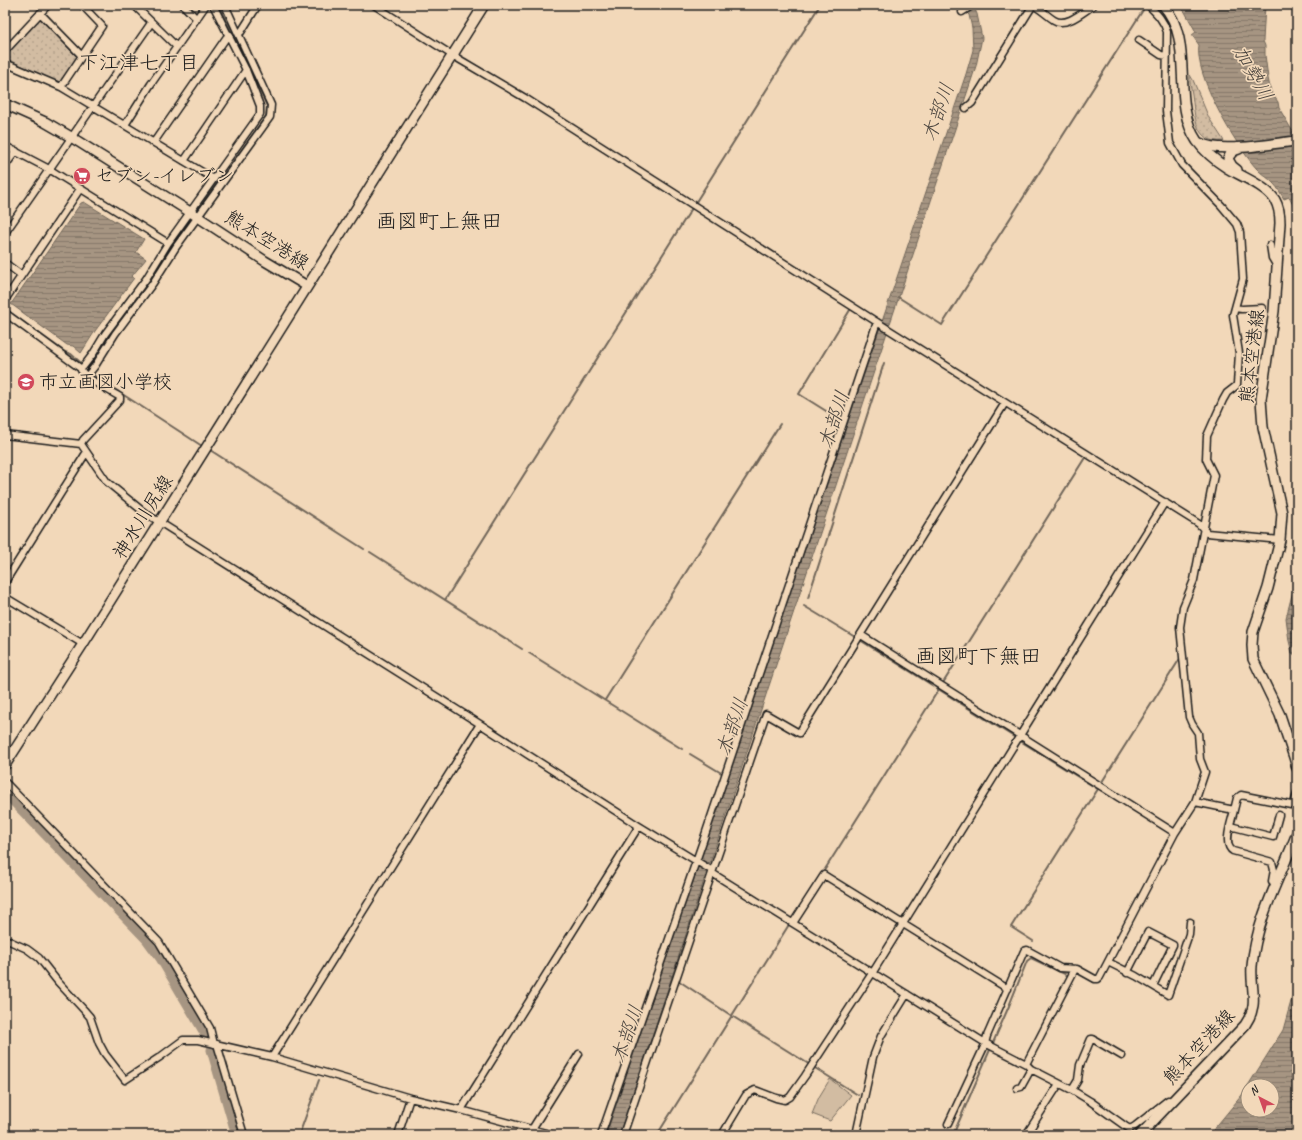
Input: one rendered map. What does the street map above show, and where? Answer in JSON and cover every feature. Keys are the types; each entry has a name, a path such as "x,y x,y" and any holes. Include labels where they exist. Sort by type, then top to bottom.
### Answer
{"main road":[{"name":"熊本空港線","path":"5,104 18,108 71,137 194,214 265,261 307,286 484,5"},
{"name":"熊本空港線","path":"1163,5 1172,16 1180,42 1185,111 1188,125 1198,142 1211,157 1263,189 1274,198 1280,212 1274,311 1261,399 1263,427 1282,513 1280,540 1268,588 1253,632 1253,659 1280,715 1297,768"},
{"path":"1225,167 1222,156 1224,150 1297,141"},
{"path":"1198,142 1206,146 1229,150"},
{"path":"1229,150 1228,159 1232,166 1247,176 1251,181"},
{"name":"神水川尻線","path":"5,765 160,522 307,286"},
{"name":"熊本空港線","path":"1140,1135 1245,1025 1251,1016 1254,1006 1252,967 1256,940 1276,884 1297,833"}],"street":[{"path":"5,51 48,5"},
{"path":"61,87 102,26 82,5"},
{"path":"134,5 177,47"},
{"path":"183,5 197,19"},
{"path":"125,124 206,5"},
{"path":"87,376 176,247 214,179 260,114 260,106 246,70 213,5"},
{"path":"80,368 83,367 93,354 105,334 153,268 168,243 194,214 270,117 271,105 224,5"},
{"path":"238,33 241,32 258,5"},
{"path":"374,5 452,55 525,98 878,323 1165,502 1199,524 1207,533 1280,540"},
{"path":"962,11 973,5"},
{"path":"966,108 972,103 1033,5 1041,9 1055,21 1060,22 1071,19 1094,5"},
{"path":"948,1124 986,1044 987,1036 1022,954 1027,950 1060,968 1075,969 1098,979 1175,833 1195,802 1205,772 1200,759 1198,733 1189,718 1180,627 1183,607 1194,580 1214,475 1206,459 1207,436 1223,400 1237,384 1239,353 1233,315 1243,279 1240,232 1237,224 1222,205 1182,165 1170,143 1166,111 1168,32 1162,19 1148,5"},
{"path":"40,13 82,56"},
{"path":"5,233 151,23"},
{"path":"154,142 226,38 230,36"},
{"path":"1139,40 1161,54 1168,56"},
{"path":"5,63 61,87 125,124 214,179"},
{"path":"184,161 246,70"},
{"path":"5,146 49,169 168,243"},
{"path":"5,166 16,151"},
{"path":"5,300 80,189"},
{"path":"1270,245 1272,258 1275,263 1278,264"},
{"path":"5,263 21,275"},
{"path":"1234,308 1262,308"},
{"path":"5,313 80,368 87,376 120,397 121,399 81,444"},
{"path":"601,1135 696,861 878,323"},
{"path":"623,1135 766,714 799,734 1005,403"},
{"path":"5,435 81,444"},
{"path":"81,444 107,482 145,513 986,1044 1072,1090 1130,1129 1168,1100 1172,1101"},
{"path":"5,582 86,453"},
{"path":"722,1135 746,1095 752,1091 755,1090 785,1100 790,1097 903,923 1165,502"},
{"path":"5,597 83,644"},
{"path":"861,635 1175,833"},
{"path":"272,1057 480,724"},
{"path":"5,782 159,942 210,1028 244,1135"},
{"path":"1276,884 1272,881 1274,870 1272,862 1229,849 1227,846 1227,839 1230,826 1237,798 1241,795 1291,805 1294,804 1297,793"},
{"path":"1195,802 1234,810"},
{"path":"1230,826 1273,837 1279,815"},
{"path":"461,1110 639,826"},
{"path":"794,923 824,875 1008,989"},
{"path":"1108,962 1127,973 1136,976 1168,995 1188,934 1190,922"},
{"path":"1127,973 1148,932 1173,945 1153,986"},
{"path":"5,939 27,949 39,958 58,982 90,1017 102,1049 125,1080 183,1040 198,1040 272,1057 410,1098 553,1135"},
{"path":"1018,1088 1021,1087 1075,969"},
{"path":"856,1135 872,1057 881,1036 907,994"},
{"path":"1072,1090 1078,1080 1080,1065 1091,1039 1101,1043 1122,1056"},
{"path":"532,1129 579,1054"},
{"path":"1026,1135 1059,1084"},
{"path":"398,1135 410,1098"}],"shaded area":[{"path":"39,18 77,57 59,83 20,65 5,60 5,55"},
{"path":"1190,75 1209,118 1224,141 1214,141 1201,133 1194,111"},
{"path":"830,1079 851,1095 830,1121 812,1114 819,1097"}],"water":[{"path":"950,5 973,5 977,14 982,38 976,66 619,1135 606,1135 966,74 973,50 972,28 969,15 964,10"},
{"name":"加勢川","path":"1179,5 1265,5 1263,41 1265,46 1271,92 1278,102 1279,108 1293,132 1297,134 1297,213 1289,197 1284,199 1270,180 1256,168 1227,127 1209,91 1203,74 1199,58 1199,45 1192,35 1196,32 1185,12"},
{"path":"84,202 144,239 136,252 146,259 132,276 134,278 95,331 81,353 73,346 67,345 11,304 81,203"},
{"path":"1297,575 1297,656 1292,653 1286,618"},
{"path":"1297,980 1297,1128 1291,1135 1209,1135 1240,1097 1240,1118 1280,1118 1280,1078 1253,1078 1283,1030"}],"waterway":[{"path":"199,208 266,116 267,106 219,5"},
{"path":"445,600 820,5"},
{"path":"898,297 942,325 1143,10"},
{"path":"85,368 87,370 111,333 152,278 189,221"},
{"path":"7,310 65,352 71,354 80,362"},
{"name":"木部川","path":"842,421 799,394 850,310"},
{"path":"808,598 884,363"},
{"path":"93,375 202,446"},
{"path":"605,700 780,424"},
{"path":"210,450 364,549"},
{"path":"943,683 1086,456"},
{"path":"370,552 522,649"},
{"path":"804,606 1098,789 1011,927 1033,941"},
{"path":"529,653 682,749"},
{"path":"1100,785 1181,657"},
{"path":"822,874 939,689"},
{"path":"690,754 723,774"},
{"path":"5,792 147,939 161,958 207,1036"},
{"path":"657,1135 790,923"},
{"path":"953,1135 1027,961 1031,958 1069,976"},
{"path":"670,975 732,1016 858,1095"},
{"path":"212,1050 237,1135"},
{"path":"299,1135 319,1080"},
{"path":"499,1135 502,1128"}],"place":[{"name":"セブン-イレブン","path":"82,176"},
{"name":"市立画図小学校","path":"26,382"}],"district":[{"name":"下江津七丁目","path":"139,62"},
{"name":"画図町上無田","path":"439,221"},
{"name":"画図町下無田","path":"978,656"}]}
